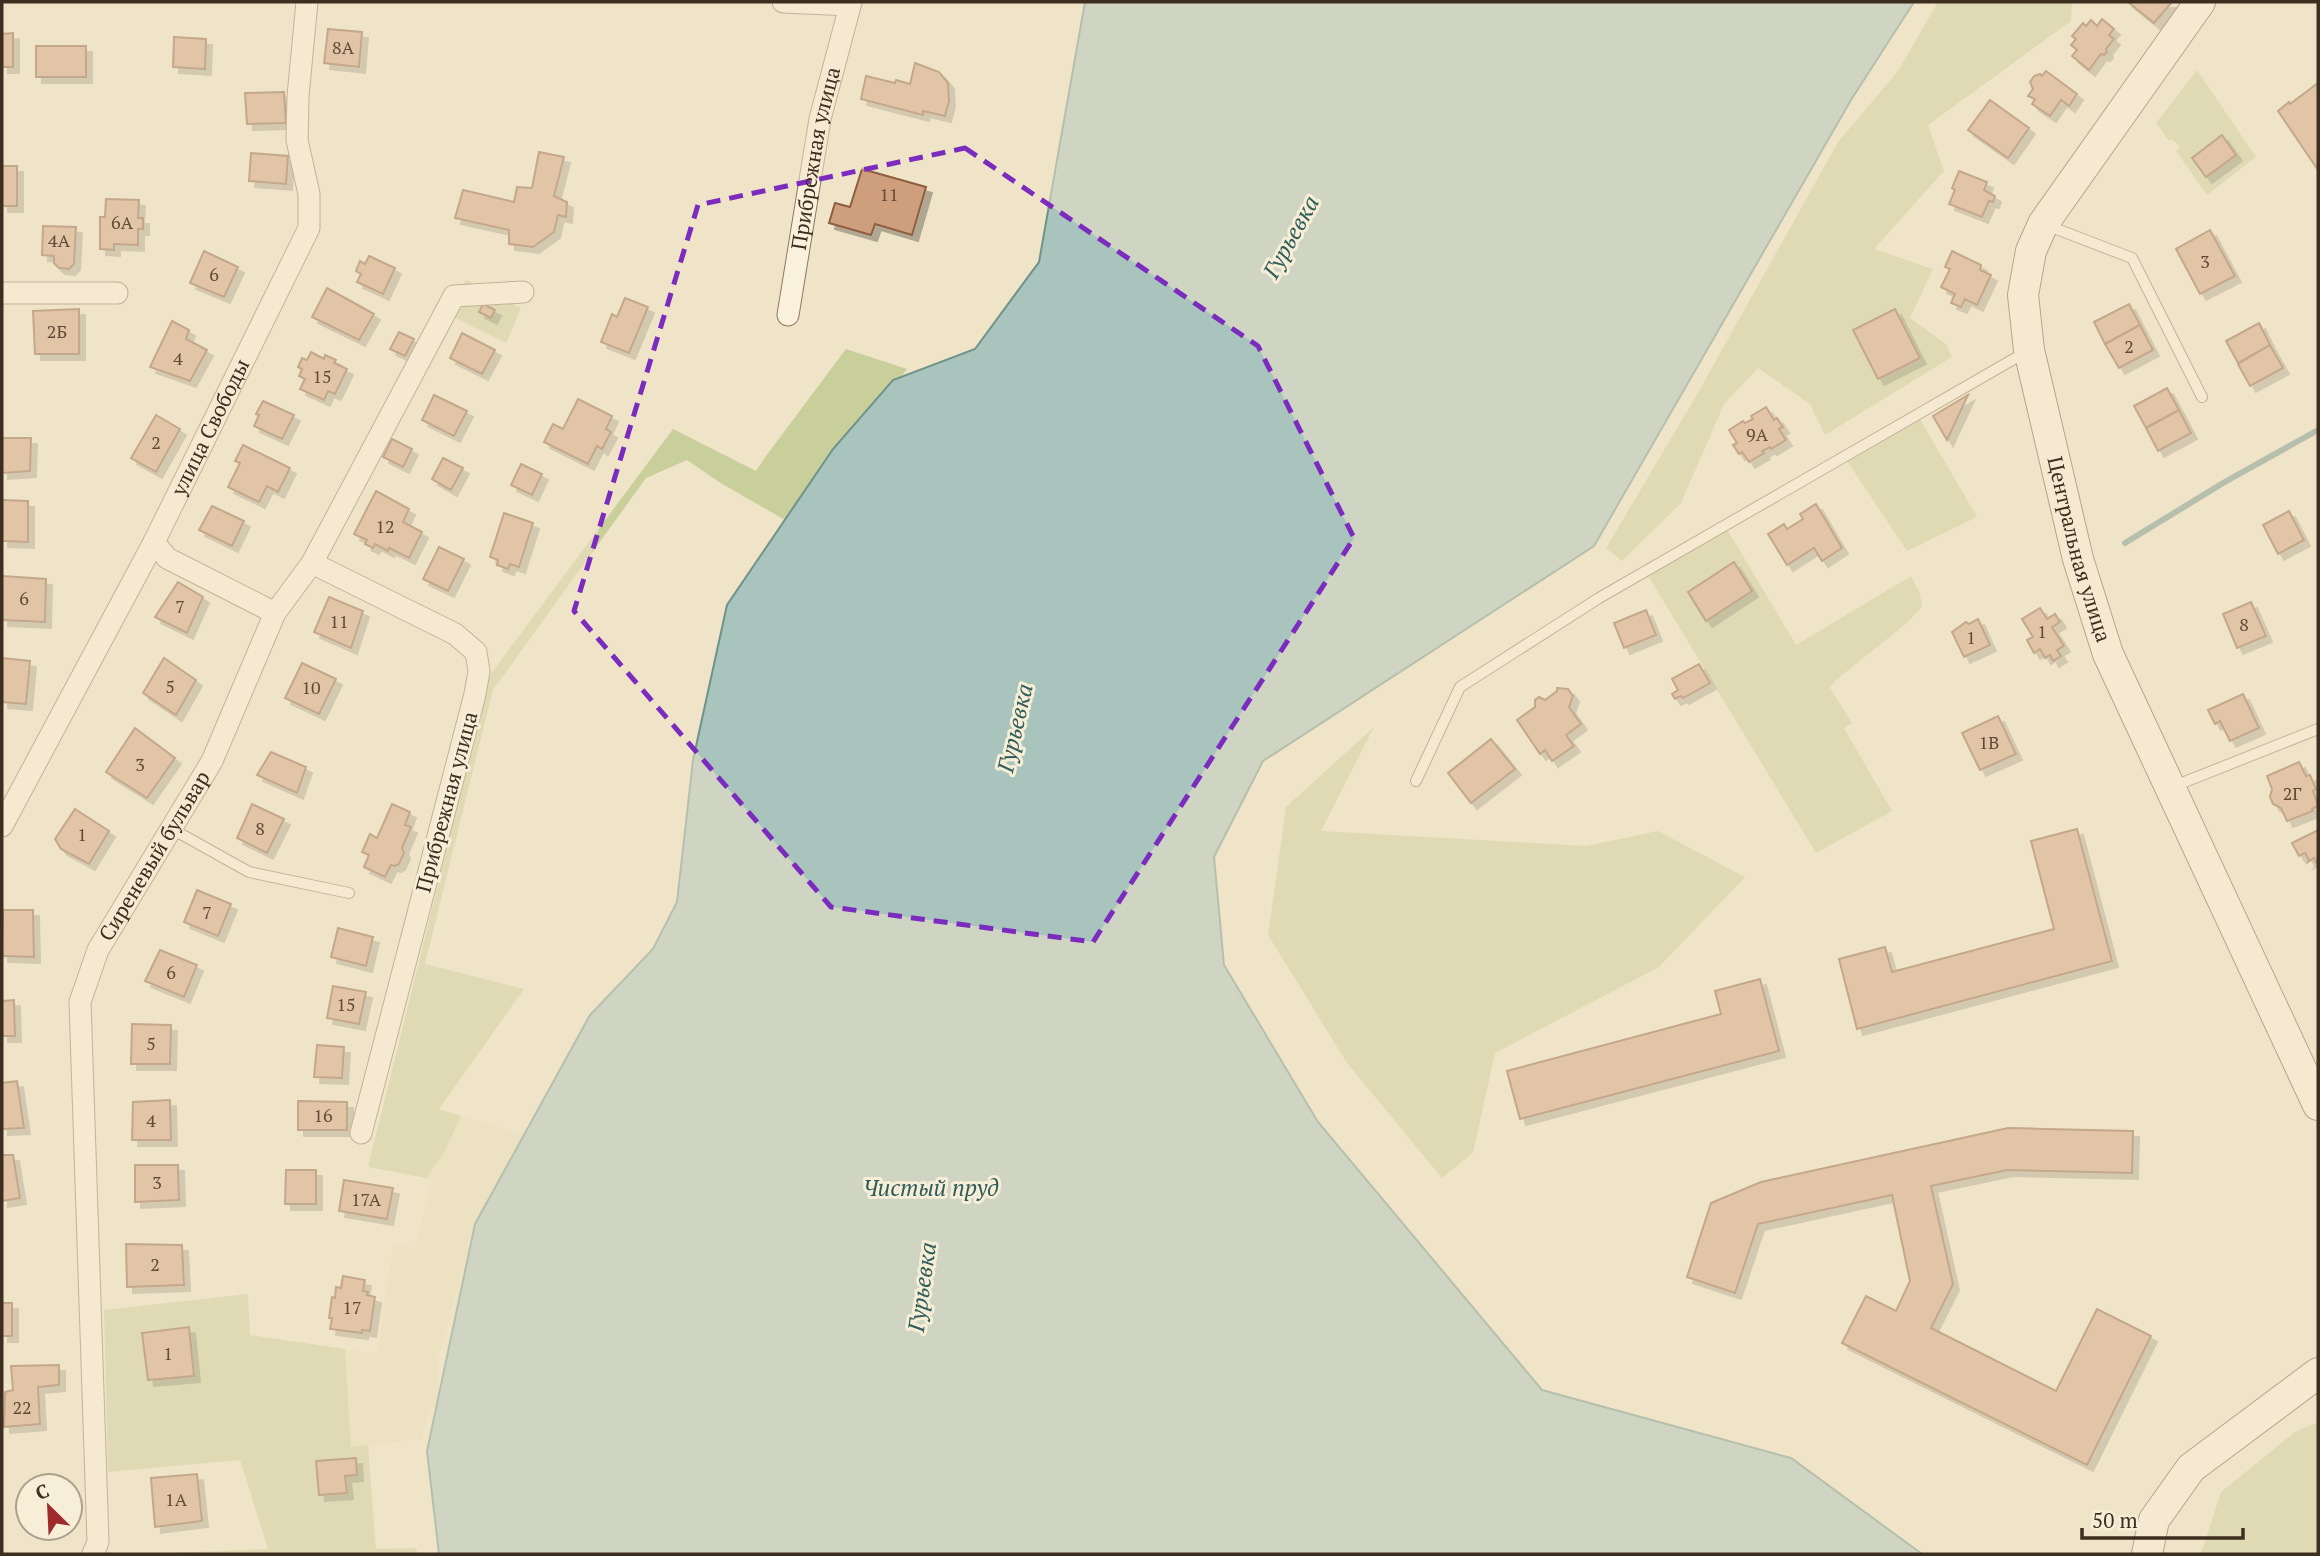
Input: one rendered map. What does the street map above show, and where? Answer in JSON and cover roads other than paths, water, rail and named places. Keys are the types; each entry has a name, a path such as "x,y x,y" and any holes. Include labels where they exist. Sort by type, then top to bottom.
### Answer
{"main road":[{"name":"Центральная улица","path":"2200,2 2043,224 2031,251 2023,295 2029,350 2078,559 2104,642 2169,788 2318,1105"},
{"path":"2147,1554 2154,1520 2190,1468 2318,1373"}],"street":[{"name":"улица Свободы","path":"2,826 154,542 309,228 309,194 297,140 298,96 307,2"},
{"path":"783,2 851,3"},
{"name":"Прибрежная улица","path":"788,315 820,119 851,3"},
{"name":"Сиреневый бульвар","path":"95,1548 80,1002 98,950 212,761 275,613 312,563 454,296 523,292"},
{"path":"2,293 117,293"},
{"path":"154,542 167,558 275,613"},
{"name":"Прибрежная улица","path":"312,563 456,634 476,652 479,671 472,708 361,1133"}],"lane":[{"path":"2043,224 2132,258 2202,397"},
{"path":"1416,781 1460,687 1599,598 2029,350"},
{"path":"2169,788 2318,730"},
{"path":"172,828 248,872 349,893"}],"water":[{"name":"Чистый пруд","path":"1085,2 1914,2 1851,100 1594,546 1263,761 1214,857 1224,965 1318,1122 1542,1390 1791,1458 1922,1554 439,1554 427,1451 475,1224 590,1015 653,949 677,902 693,760 727,605 833,449 893,380 975,349 1039,262"}],"waterway":[{"path":"2125,543 2223,483 2318,430"}],"water label":[{"name":"Гурьевка","path":"1291,237"},
{"name":"Гурьевка","path":"1015,728"},
{"name":"Гурьевка","path":"922,1287"}]}
